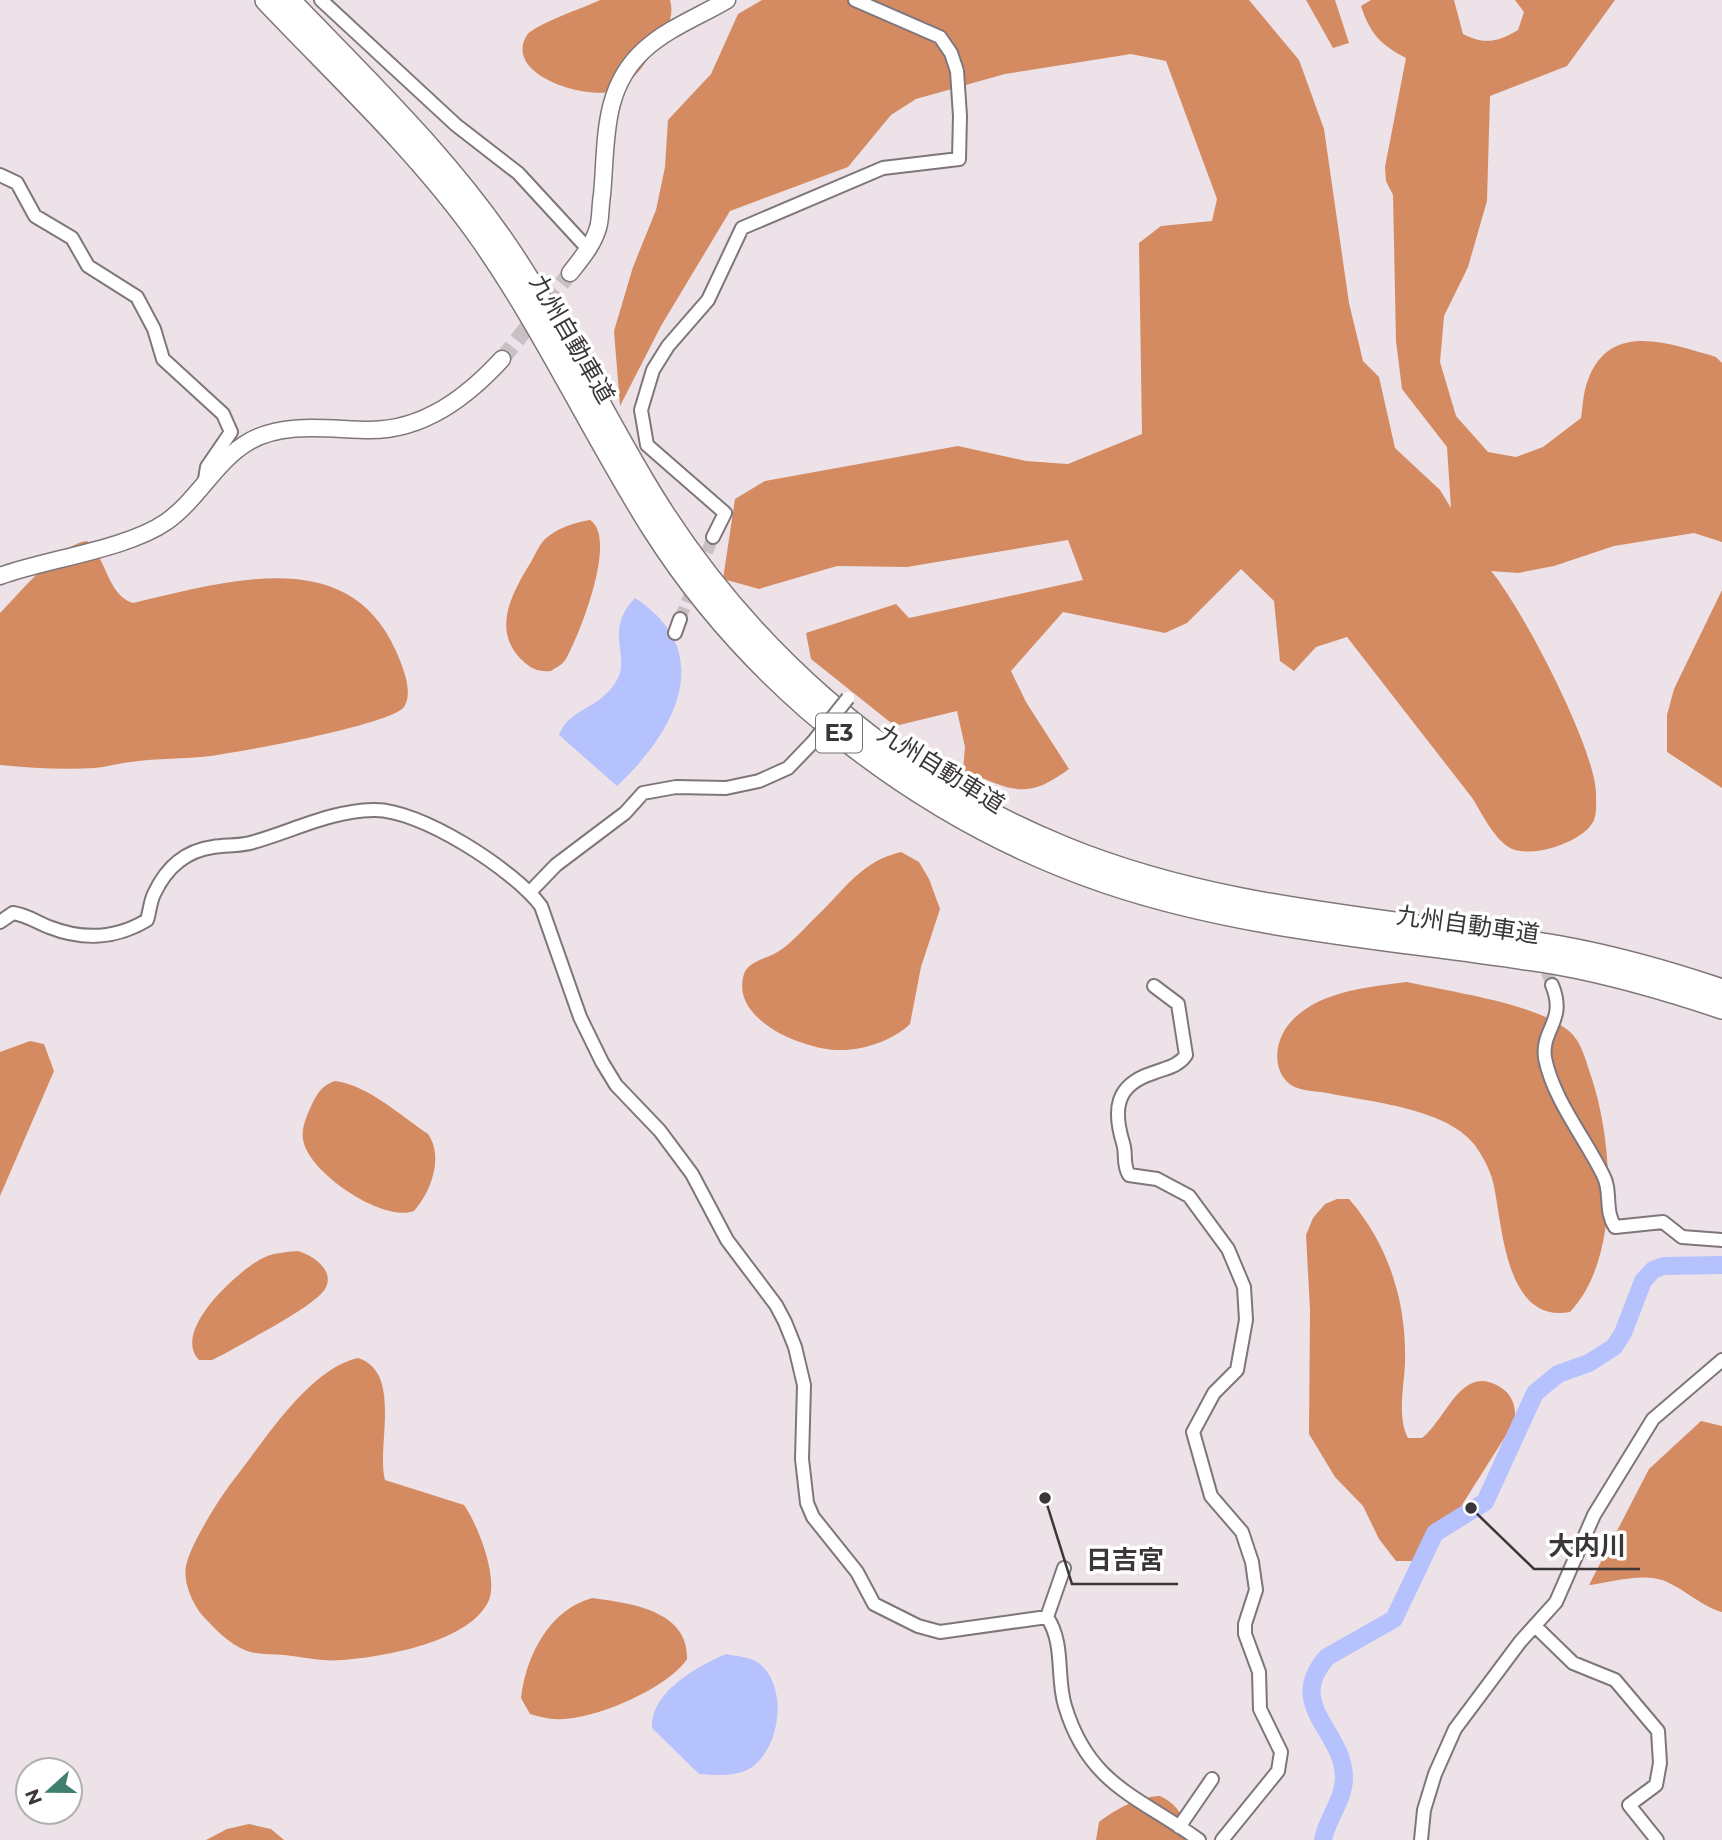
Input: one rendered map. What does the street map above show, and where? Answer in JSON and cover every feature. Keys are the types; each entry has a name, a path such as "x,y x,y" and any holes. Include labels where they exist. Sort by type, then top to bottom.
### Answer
{"highway":[{"name":"九州自動車道","path":"266,0 416,158 474,229 532,318 656,534 712,608 738,639 815,714 896,776 984,828 1050,860 1151,896 1279,925 1562,965 1628,978 1722,1008"},
{"name":"九州自動車道","path":"289,0 428,146 489,222 562,336 644,482 719,590 778,656 821,697 909,763 960,796 1061,847 1183,887 1279,908 1563,947 1665,971 1722,990"}],"street":[{"path":"321,0 456,125 517,173 589,250"},
{"path":"570,273 589,250 599,226 606,164 606,129 612,98 626,69 652,44 727,0"},
{"path":"713,537 725,513 647,445 641,410 653,370 668,346 708,300 742,228 883,168 959,159 957,71 951,53 940,37 916,24 855,0"},
{"path":"0,175 17,183 35,216 72,238 88,266 137,298 154,329 163,359 223,414 231,432 207,467 204,485"},
{"path":"0,576 149,531 166,522 241,448 260,437 303,428 372,430 400,427 455,403 502,359"},
{"path":"675,633 680,620"},
{"path":"530,892 556,864 625,813 643,793 676,787 726,788 760,782 788,768 848,698"},
{"path":"0,922 13,913 25,915 79,937 132,929 147,920 152,896 174,863 192,850 247,844 321,818 375,809 423,823 458,840 530,892 541,906 575,1004 601,1062 616,1085 660,1131 692,1174 727,1240 776,1305 795,1347 804,1385 802,1459 807,1503 813,1517 857,1572 874,1604 918,1626 940,1632 1047,1617"},
{"path":"1552,985 1559,1001 1545,1054 1549,1074 1606,1179 1608,1216 1615,1227 1662,1222 1682,1237 1722,1240"},
{"path":"1154,986 1178,1004 1186,1055 1173,1067 1144,1076 1123,1095 1115,1115 1125,1147 1124,1164 1129,1175 1157,1179 1183,1191 1196,1203 1232,1256 1246,1301 1237,1370 1214,1393 1194,1432 1211,1496 1242,1532 1249,1551 1256,1590 1245,1624 1245,1633 1259,1672 1260,1709 1281,1757 1278,1771 1270,1783 1222,1840"},
{"path":"1421,1840 1428,1798 1455,1729 1520,1642 1556,1602 1594,1516 1653,1419 1722,1360"},
{"path":"1047,1617 1064,1568"},
{"path":"1047,1617 1053,1626 1061,1662 1064,1704 1079,1741 1116,1787 1199,1840"},
{"path":"1535,1626 1573,1663 1615,1680 1658,1731 1660,1763 1656,1784 1629,1805 1657,1840"},
{"path":"1179,1827 1212,1779"}],"shaded area":[{"path":"600,0 670,0 671,12 666,29 640,70 618,89 606,92 572,89 538,74 527,63 522,50 527,35 550,21"},
{"path":"762,0 1249,0 1299,60 1324,129 1349,303 1363,361 1379,377 1395,448 1440,490 1451,508 1447,447 1402,389 1396,341 1393,195 1386,181 1385,167 1406,58 1378,38 1368,24 1361,6 1371,0 1454,0 1463,34 1478,40 1491,41 1518,30 1524,12 1515,0 1615,0 1567,66 1490,96 1487,201 1468,267 1444,316 1440,362 1456,416 1488,452 1516,457 1543,447 1581,418 1588,380 1598,361 1611,349 1626,343 1661,343 1716,357 1722,363 1722,542 1694,533 1614,546 1554,566 1518,573 1491,571 1538,646 1584,746 1596,795 1595,816 1587,829 1568,842 1544,850 1521,851 1506,845 1347,637 1316,647 1294,671 1280,661 1274,601 1241,569 1187,623 1165,633 1063,612 1011,671 1026,702 1069,769 1040,786 1029,789 1006,787 963,770 965,747 957,711 895,726 811,659 806,633 896,604 909,618 1083,580 1068,540 907,567 837,566 759,589 723,579 735,499 765,481 958,446 1026,461 1068,464 1142,434 1139,243 1161,226 1212,221 1217,199 1166,61 1131,54 1005,74 916,99 891,115 848,167 730,211 661,326 620,406 614,331 633,267 656,210 665,167 668,120 711,74 738,14"},
{"path":"1306,0 1335,0 1349,43 1333,48"},
{"path":"590,520 598,530 600,546 594,586 580,628 562,663 551,671 535,669 522,660 508,636 506,624 512,599 545,539 566,526"},
{"path":"87,541 94,548 112,584 124,599 133,603 243,580 280,578 315,582 347,594 375,617 396,651 407,686 407,701 404,707 372,722 211,756 83,769 0,765 0,613 52,560 76,544"},
{"path":"1722,590 1722,788 1667,752 1667,715 1674,689"},
{"path":"901,852 919,862 929,879 940,909 921,967 910,1024 896,1035 878,1043 842,1050 827,1049 792,1039 759,1019 748,1006 742,991 746,970 786,946 865,869 887,856"},
{"path":"1407,982 1492,1000 1536,1013 1569,1031 1580,1045 1598,1100 1604,1130 1608,1197 1605,1230 1598,1261 1587,1289 1570,1312 1548,1312 1532,1303 1519,1287 1504,1245 1490,1172 1474,1144 1461,1132 1445,1122 1406,1108 1299,1088 1291,1085 1281,1072 1277,1057 1282,1034 1297,1016 1310,1006 1341,993"},
{"path":"30,1041 44,1044 54,1071 0,1196 0,1052"},
{"path":"335,1081 360,1088 428,1134 435,1153 433,1174 426,1194 414,1211 400,1213 384,1209 348,1192 318,1166 308,1152 303,1139 307,1115 319,1092"},
{"path":"1337,1199 1349,1199 1363,1217 1385,1255 1393,1276 1403,1319 1405,1364 1402,1412 1408,1438 1422,1438 1456,1396 1475,1382 1486,1382 1500,1387 1511,1398 1514,1406 1515,1421 1431,1554 1419,1561 1396,1561 1379,1539 1363,1506 1335,1477 1309,1434 1310,1310 1306,1235 1313,1218 1325,1204"},
{"path":"298,1251 321,1264 328,1282 325,1289 307,1305 224,1354 212,1360 199,1360 193,1348 193,1334 210,1304 223,1289 261,1259 274,1254"},
{"path":"358,1358 372,1366 380,1378 384,1394 385,1480 464,1505 475,1525 489,1565 489,1600 479,1615 464,1627 445,1637 402,1651 359,1658 320,1660 247,1651 223,1636 198,1610 186,1579 189,1557 220,1499 288,1410 322,1377 340,1365"},
{"path":"1701,1421 1722,1426 1722,1612 1706,1606 1670,1583 1654,1578 1589,1585 1649,1469"},
{"path":"592,1598 639,1607 668,1619 685,1643 687,1659 665,1680 613,1707 563,1719 530,1714 521,1698 534,1651 542,1637 563,1613"},
{"path":"1160,1796 1177,1809 1192,1840 1096,1840 1099,1822 1106,1817 1136,1801"},
{"path":"249,1824 271,1829 284,1840 206,1840 227,1829"}],"water":[{"path":"635,598 661,620 676,643 681,668 679,693 670,718 656,742 617,786 559,735 570,719 602,697 617,680 621,661 621,621"},
{"path":"726,1654 754,1660 767,1672 777,1701 774,1734 759,1761 747,1770 729,1775 699,1774 652,1728 653,1715 667,1692 678,1682"}],"waterway":[{"path":"1323,1840 1341,1794 1344,1778 1342,1761 1313,1704 1315,1674 1327,1657 1394,1619 1435,1533 1485,1502 1535,1393 1558,1374 1589,1363 1614,1347 1623,1333 1643,1281 1653,1270 1663,1266 1722,1265"}],"tunnel":[{"path":"502,359 570,273"},
{"path":"680,619 713,537"},
{"path":"1526,922 1552,985"}],"place":[{"name":"日吉宮","path":"1045,1498"},
{"name":"大内川","path":"1471,1508"}]}
